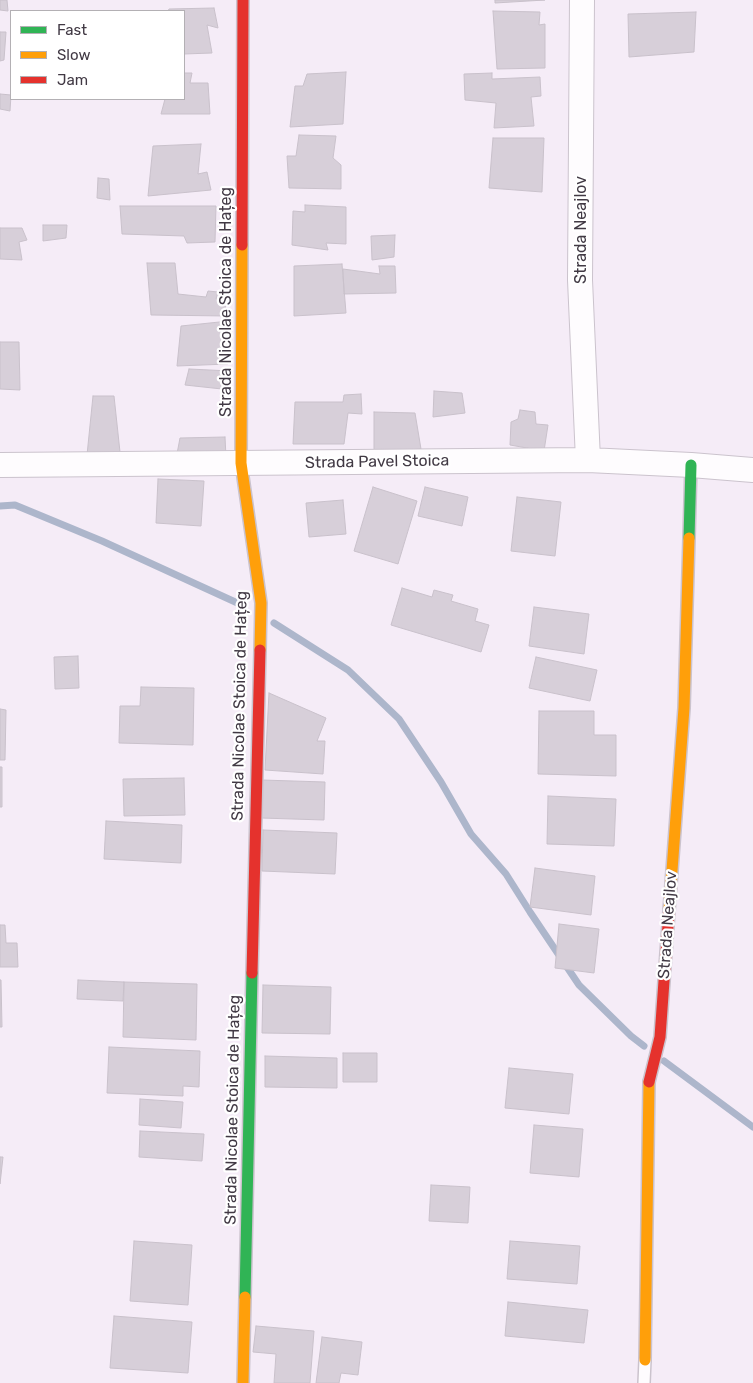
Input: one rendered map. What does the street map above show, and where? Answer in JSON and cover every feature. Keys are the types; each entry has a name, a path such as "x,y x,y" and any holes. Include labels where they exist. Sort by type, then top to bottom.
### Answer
{"street":[{"name":"Strada Nicolae Stoica de Hațeg","path":"243,0 241,463 261,602 243,1383"},
{"name":"Strada Neajlov","path":"582,0 580,280 588,460"},
{"name":"Strada Pavel Stoica","path":"0,464 588,460 753,470"},
{"name":"Strada Neajlov","path":"645,1360 648,1082 660,1037 684,708 691,465"}],"lane":[{"name":"Strada Neajlov","path":"644,1383 645,1360"}],"building":[{"path":"0,0 7,0 8,11 0,10"},
{"path":"495,0 545,0 495,3"},
{"path":"214,8 218,28 207,25 212,53 185,54 185,10 169,9"},
{"path":"493,11 540,12 539,25 545,24 545,68 497,69"},
{"path":"696,12 694,52 629,57 628,14"},
{"path":"0,32 6,32 4,60 0,61"},
{"path":"346,72 343,124 290,127 295,86 303,86 307,74"},
{"path":"185,73 192,73 190,83 208,83 210,114 161,114 165,100 185,100"},
{"path":"492,73 492,79 540,77 541,96 531,97 534,126 494,128 496,103 465,100 464,74"},
{"path":"0,94 10,95 10,111 0,109"},
{"path":"299,135 336,136 333,158 341,165 341,189 289,188 287,156 296,156"},
{"path":"493,138 544,138 542,192 489,188"},
{"path":"201,144 198,174 207,172 211,190 148,196 153,146"},
{"path":"98,178 109,179 110,200 97,198"},
{"path":"305,205 346,207 346,244 326,243 328,250 292,245 293,211 305,212"},
{"path":"120,206 216,206 215,242 187,243 184,236 122,234"},
{"path":"43,225 67,225 66,238 43,241"},
{"path":"0,228 22,228 27,240 19,242 22,260 0,259"},
{"path":"395,235 394,257 372,260 371,236"},
{"path":"147,263 175,263 178,294 206,297 208,291 218,292 216,299 224,298 227,316 151,315"},
{"path":"342,264 346,313 294,316 294,266"},
{"path":"379,266 395,266 396,293 344,294 343,269 380,274"},
{"path":"229,321 228,364 177,366 181,326"},
{"path":"0,342 19,342 20,390 0,389"},
{"path":"189,369 230,371 231,390 185,385"},
{"path":"434,391 462,393 465,413 433,417"},
{"path":"361,394 362,414 348,413 344,444 293,444 295,402 343,402 344,395"},
{"path":"93,396 114,396 120,452 87,455"},
{"path":"520,410 535,412 536,424 548,425 544,451 510,445 511,422 518,419"},
{"path":"374,412 415,413 421,449 374,453"},
{"path":"225,437 226,457 176,459 180,438"},
{"path":"158,479 204,481 201,526 156,523"},
{"path":"373,487 417,501 398,564 354,551"},
{"path":"425,487 468,497 462,526 418,516"},
{"path":"517,497 561,502 555,556 511,551"},
{"path":"343,500 346,534 309,537 306,503"},
{"path":"402,588 432,597 434,590 453,595 451,601 478,609 475,621 489,625 481,652 391,625"},
{"path":"534,607 589,614 584,654 529,646"},
{"path":"78,656 79,688 55,689 54,657"},
{"path":"536,657 597,670 590,701 529,688"},
{"path":"141,687 194,688 193,745 119,743 120,706 140,706"},
{"path":"269,693 326,718 317,741 325,741 323,774 265,770"},
{"path":"0,709 6,710 5,760 0,760"},
{"path":"539,711 594,711 594,735 616,735 616,776 538,774"},
{"path":"0,767 2,767 2,807 0,807"},
{"path":"184,778 185,815 124,816 123,779"},
{"path":"262,780 325,782 324,820 261,818"},
{"path":"548,796 616,799 614,846 547,844"},
{"path":"106,821 182,825 181,863 104,859"},
{"path":"263,830 337,833 335,874 262,871"},
{"path":"535,868 595,876 591,915 530,907"},
{"path":"559,924 599,929 594,973 555,968"},
{"path":"0,925 5,925 6,943 17,943 18,967 0,967"},
{"path":"1,980 2,1027 0,1027"},
{"path":"78,980 124,982 123,1001 77,999"},
{"path":"124,982 197,984 196,1040 123,1037"},
{"path":"263,985 331,987 330,1034 262,1033"},
{"path":"109,1047 200,1051 199,1087 183,1086 183,1096 107,1093"},
{"path":"343,1053 377,1053 377,1082 343,1082"},
{"path":"265,1056 337,1058 337,1088 265,1087"},
{"path":"509,1068 573,1074 569,1114 505,1108"},
{"path":"140,1099 183,1102 181,1128 139,1125"},
{"path":"534,1125 583,1129 579,1177 530,1173"},
{"path":"140,1131 204,1134 202,1161 139,1157"},
{"path":"0,1157 3,1157 0,1184"},
{"path":"431,1185 470,1187 468,1223 429,1221"},
{"path":"134,1241 192,1245 188,1305 130,1301"},
{"path":"510,1241 580,1246 577,1284 507,1279"},
{"path":"508,1302 588,1310 584,1343 505,1336"},
{"path":"114,1316 192,1322 188,1373 110,1368"},
{"path":"256,1326 314,1331 310,1383 274,1383 276,1354 253,1352"},
{"path":"322,1337 362,1342 358,1375 341,1373 339,1383 316,1383"}],"waterway":[{"path":"0,506 15,505 102,541 244,606"},
{"path":"274,623 348,670 399,719 441,782 471,834 506,874 579,985 631,1036 644,1046"},
{"path":"664,1061 753,1127"}],"traffic: fast":[{"path":"689,538 691,465"},
{"path":"245,1297 252,973"}],"traffic: slow":[{"path":"242,245 241,463 261,603 260,650"},
{"path":"669,911 684,708 689,538"},
{"path":"645,1360 649,1082"},
{"path":"243,1383 245,1297"}],"traffic: jam":[{"path":"242,245 243,0"},
{"path":"252,973 260,650"},
{"path":"649,1082 660,1037 669,911"}]}
